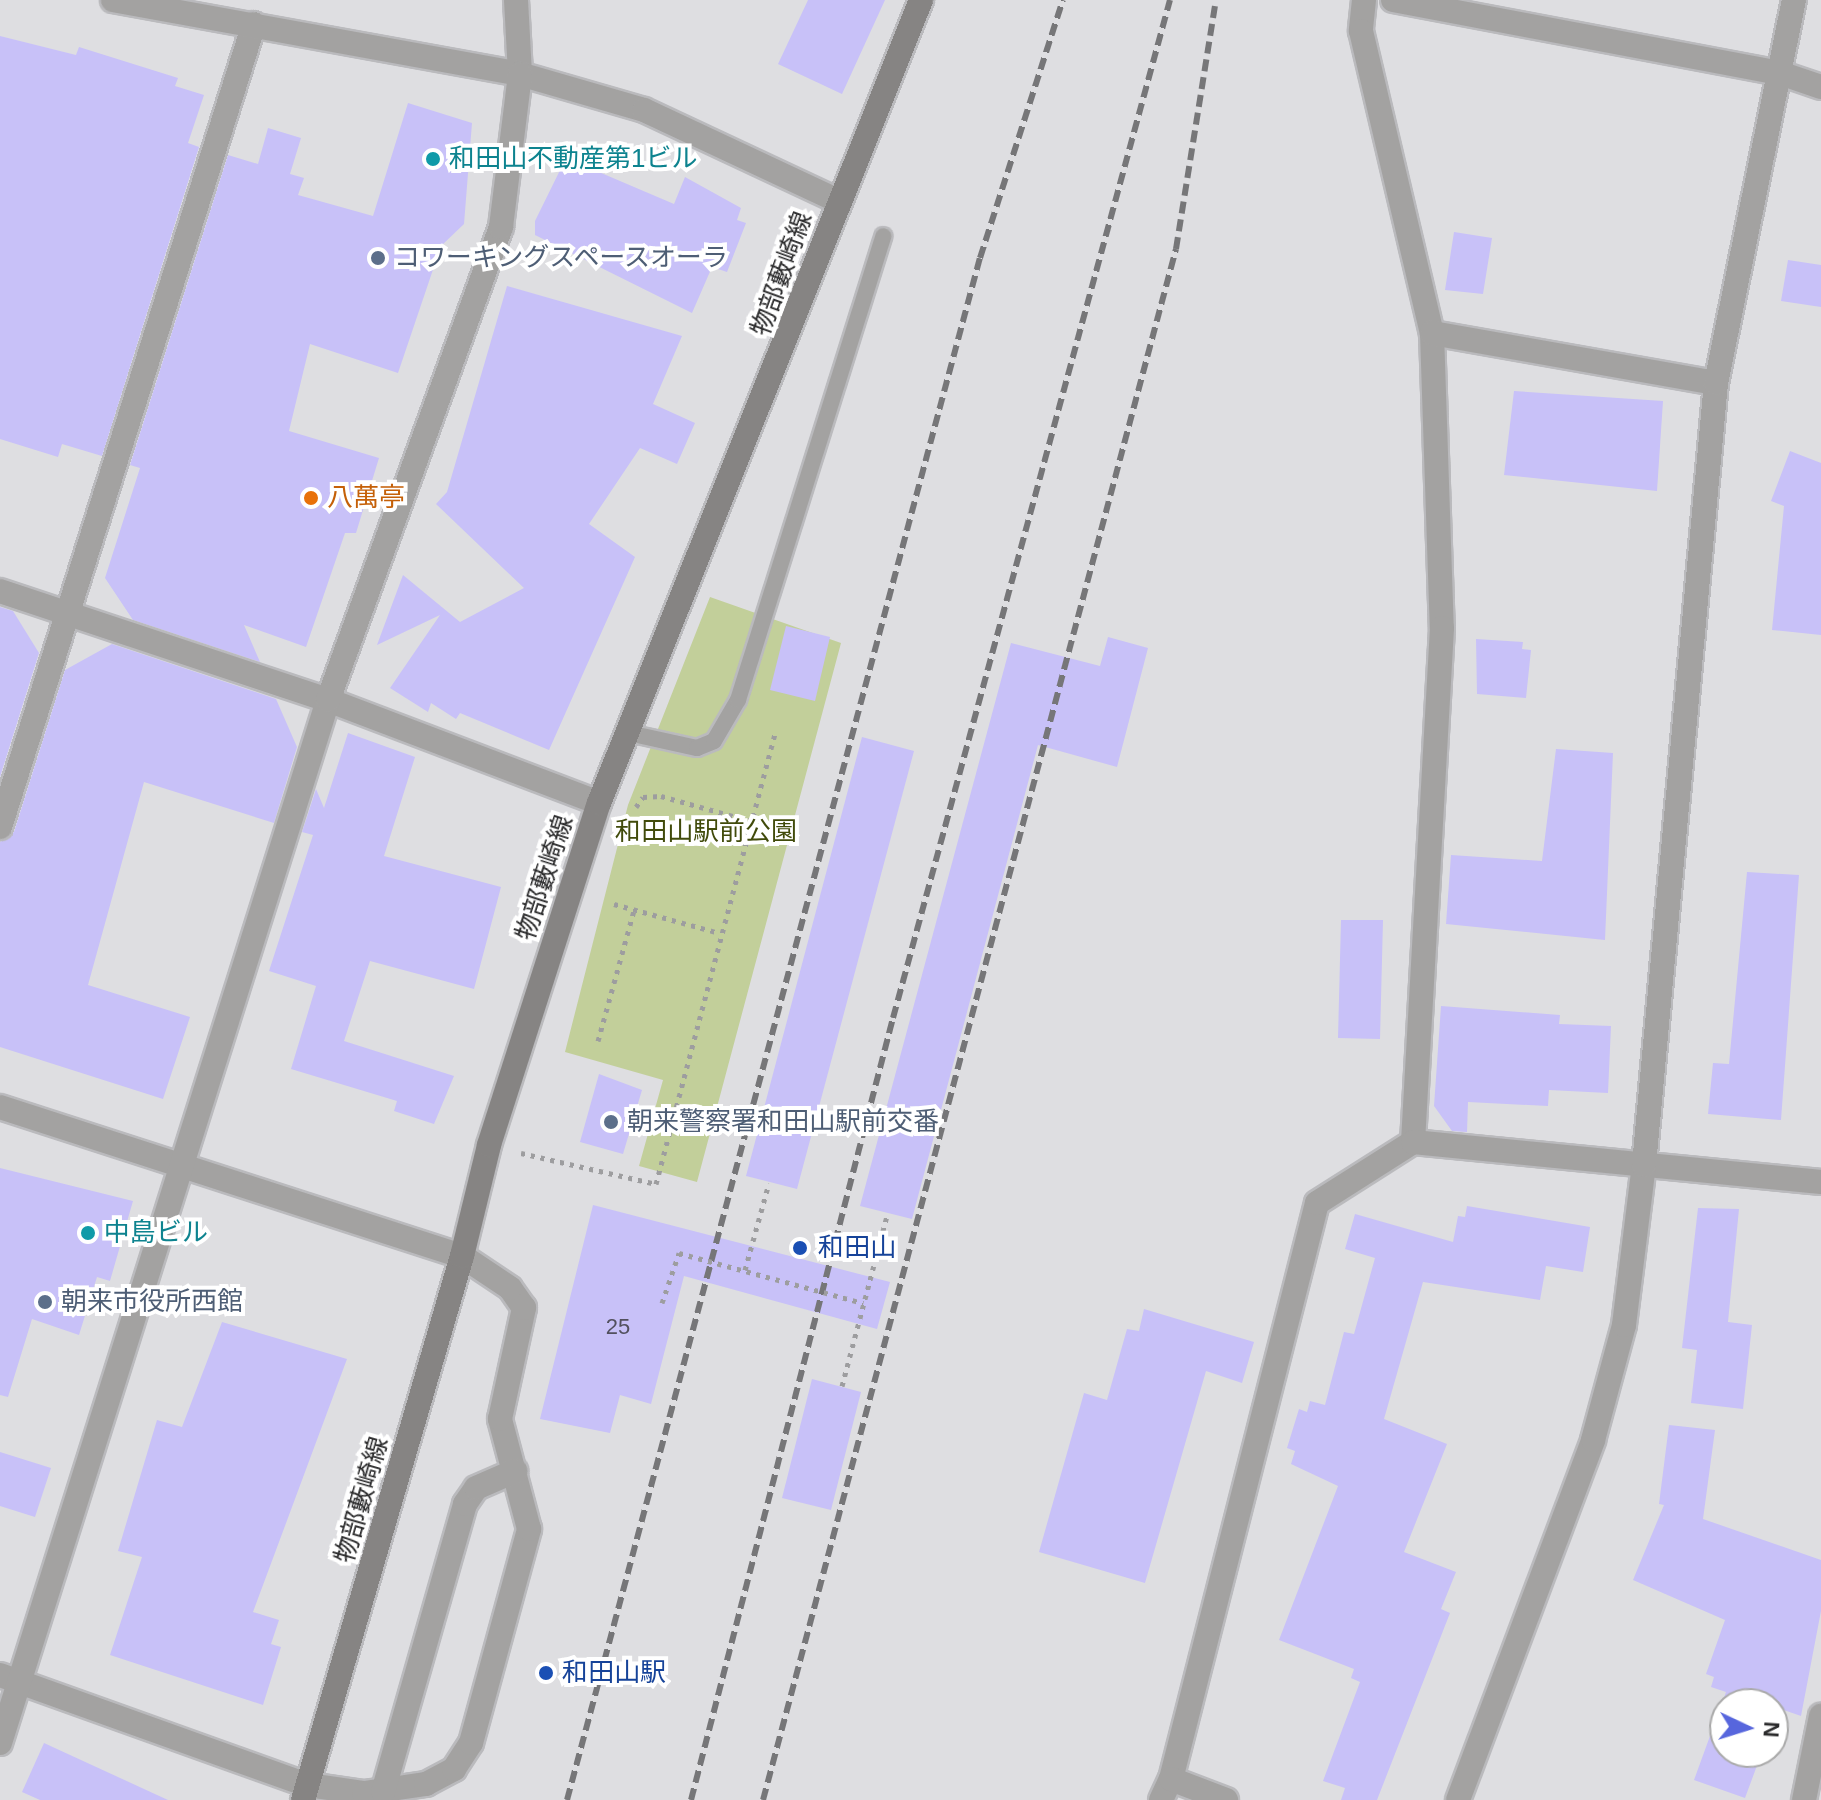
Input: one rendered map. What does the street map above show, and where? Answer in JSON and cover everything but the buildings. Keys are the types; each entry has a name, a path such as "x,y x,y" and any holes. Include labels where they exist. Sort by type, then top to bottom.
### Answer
{"main road":[{"name":"物部藪崎線","path":"306,1792 462,1256 489,1145 599,803 624,732 781,359 838,201 921,0"}],"street":[{"path":"113,0 520,74 644,110 838,201"},
{"path":"0,1743 9,1679 183,1167 328,700 501,227 520,74 516,0"},
{"path":"1364,0 1361,31 1432,333 1442,628 1413,1142"},
{"path":"1393,0 1481,6 1780,73 1821,87"},
{"path":"1458,1800 1593,1440 1624,1325 1644,1165 1716,383 1794,0"},
{"path":"0,827 254,24"},
{"path":"1432,333 1716,383"},
{"path":"0,591 328,700 599,803"},
{"path":"0,1107 462,1256 510,1288 524,1308 500,1419 515,1471 527,1543 465,1758 442,1778 383,1792 306,1792 9,1679"},
{"path":"1226,1800 1166,1789 1317,1203 1413,1142 1821,1182"},
{"path":"383,1792 465,1504 476,1488 515,1471"},
{"path":"1804,1800 1821,1716"}],"lane":[{"path":"624,732 697,748 714,741 738,700 883,236"}],"path":[{"path":"489,1145 656,1184 719,933 775,734"},
{"path":"633,818 643,797 661,796 751,821"},
{"path":"614,904 719,933"},
{"path":"598,1041 634,910"},
{"path":"745,1270 769,1183"},
{"path":"842,1386 887,1216"},
{"path":"662,1303 679,1253 863,1303"}],"green space":[{"name":"和田山駅前公園","path":"710,597 841,643 697,1182 639,1166 663,1080 565,1052 628,805"}],"railway":[{"path":"567,1800 980,258 1063,0"},
{"path":"691,1800 893,1018 1170,0"},
{"path":"763,1800 1176,249 1216,0"}],"place":[{"name":"和田山不動産第1ビル","path":"433,159"},
{"name":"コワーキングスペースオーラ","path":"378,258"},
{"name":"八萬亭","path":"311,498"},
{"name":"朝来警察署和田山駅前交番","path":"611,1122"},
{"name":"中島ビル","path":"88,1233"},
{"name":"和田山","path":"800,1248"},
{"name":"朝来市役所西館","path":"45,1302"},
{"name":"和田山駅","path":"546,1673"}]}
